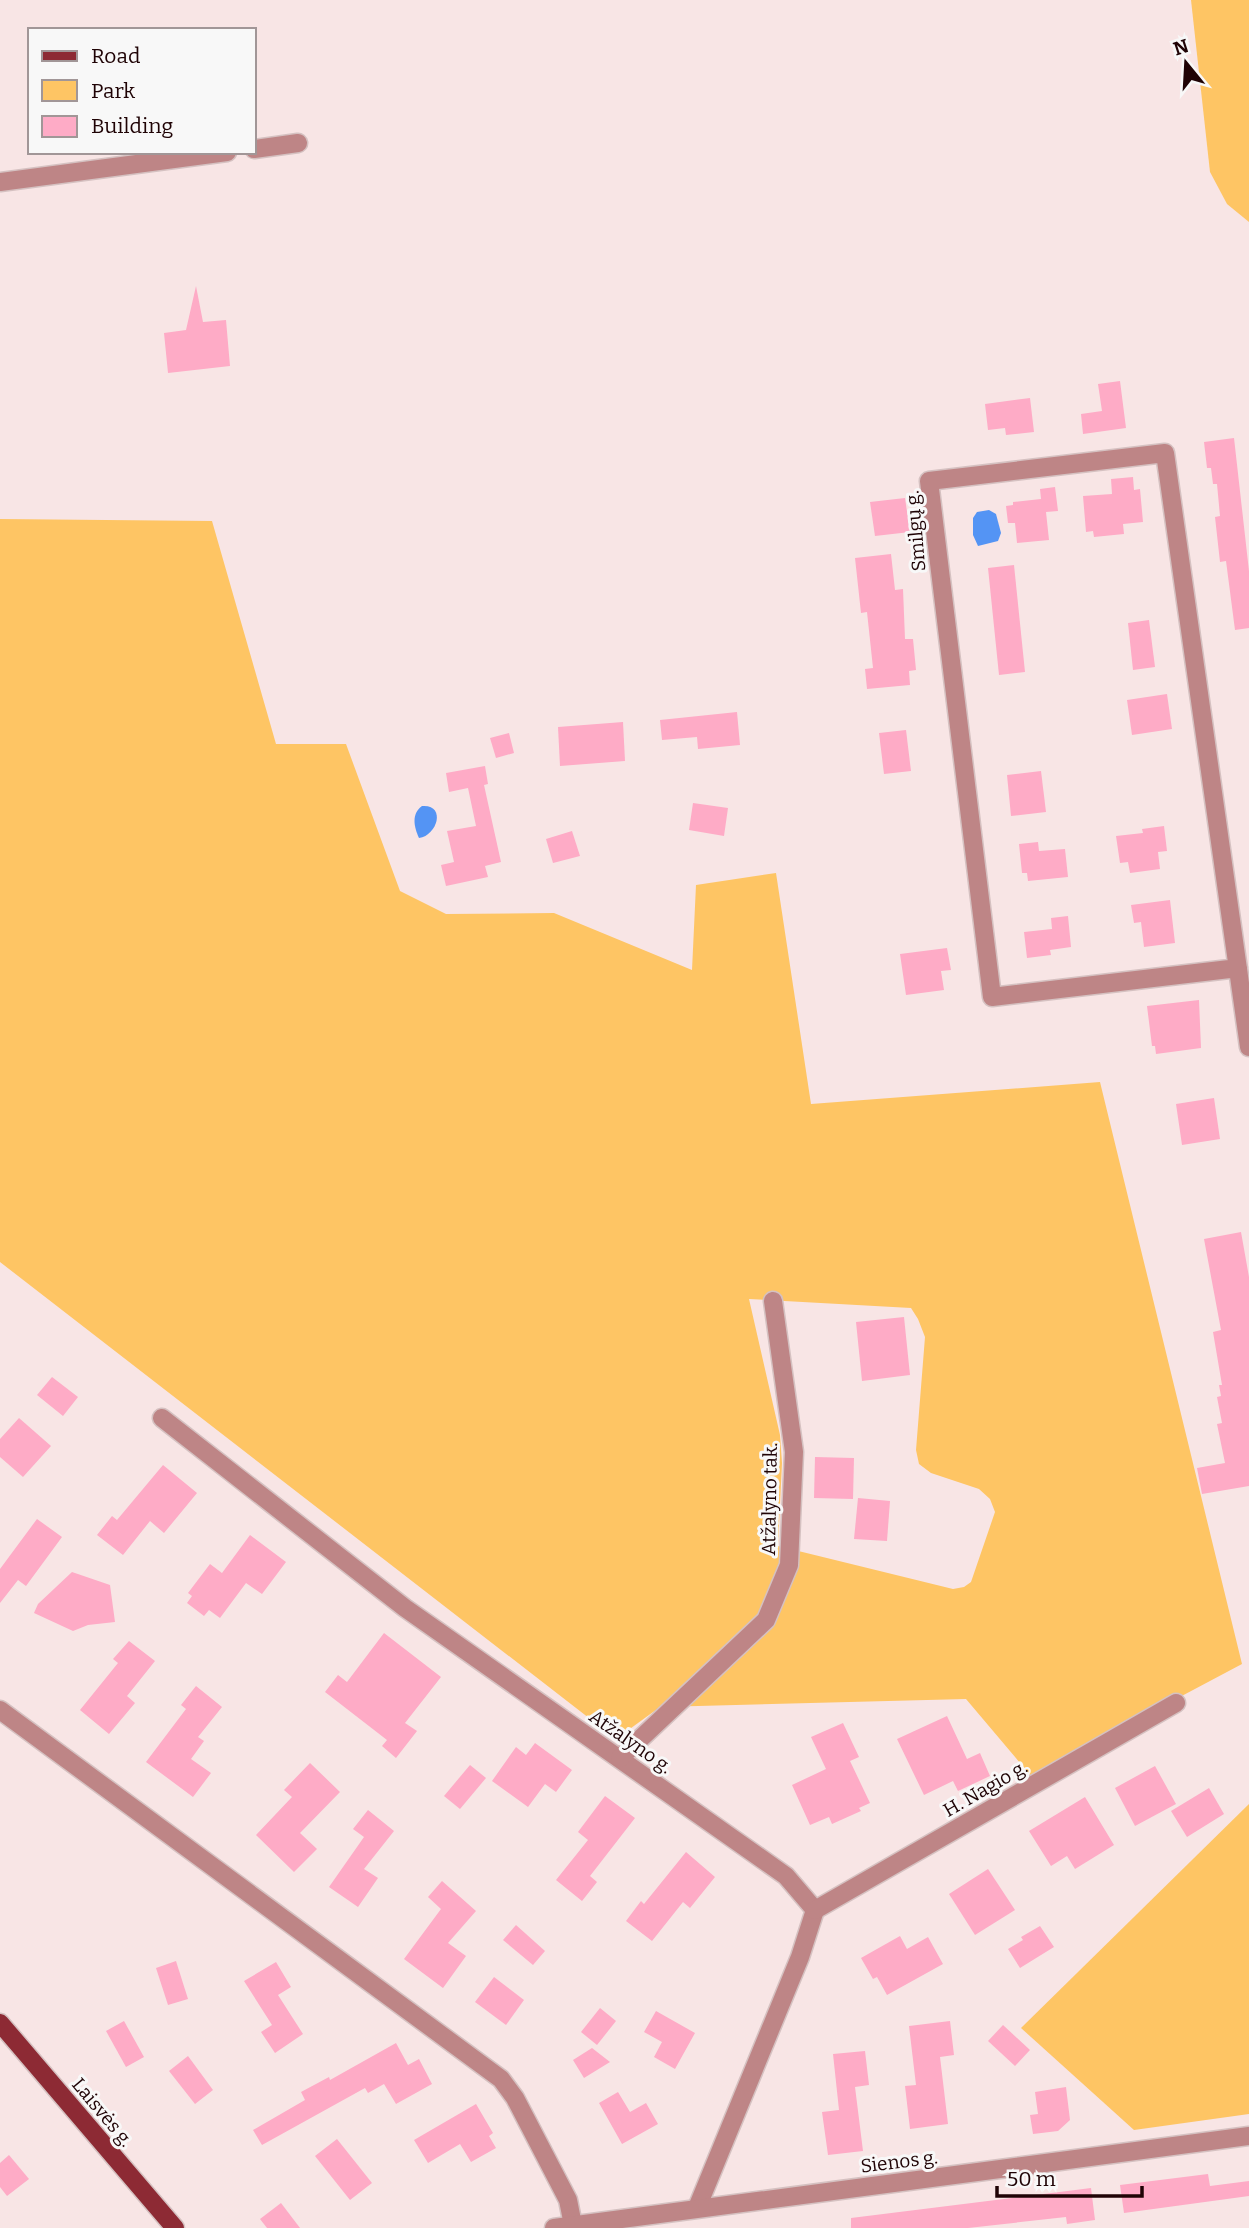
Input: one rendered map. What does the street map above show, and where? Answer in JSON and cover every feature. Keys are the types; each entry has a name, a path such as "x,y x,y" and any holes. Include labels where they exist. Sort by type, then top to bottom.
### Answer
{"main road":[{"name":"Laisvės g.","path":"0,2023 175,2228"}],"street":[{"path":"256,149 298,143"},
{"path":"0,182 212,154"},
{"name":"Smilgų g.","path":"1238,968 992,998 929,481 1165,453 1238,968 1249,1047"},
{"name":"Atžalyno tak.","path":"620,1758 766,1620 789,1564 794,1451 773,1301"},
{"name":"Atžalyno g.","path":"162,1418 405,1608 786,1876 815,1910"},
{"name":"H. Nagio g.","path":"815,1910 1176,1703"},
{"path":"0,1710 501,2079 515,2098 568,2200 573,2225"},
{"path":"697,2208 800,1957 815,1910"},
{"name":"Sienos g.","path":"554,2228 1249,2136"}],"green space":[{"path":"1191,0 1249,0 1249,222 1227,204 1210,172"},
{"path":"0,519 212,521 276,744 346,744 400,891 446,914 554,913 692,970 696,885 776,873 811,1104 1100,1082 1242,1664 1031,1776 966,1699 660,1707 616,1739 0,1262","holes":["749,1299 911,1308 925,1337 916,1450 919,1464 931,1473 979,1489 990,1499 995,1512 971,1582 964,1587 953,1589 778,1546 782,1463 780,1435"]},
{"path":"1249,1804 1249,2114 1134,2130 1021,2028"}],"water":[{"path":"989,510 996,514 1001,533 998,541 978,546 973,535 973,518 977,512"},
{"path":"422,806 434,810 437,820 426,836 419,838 414,821"}],"building":[{"path":"196,286 203,322 226,320 230,366 168,373 164,333 186,330"},
{"path":"1120,381 1126,428 1083,434 1081,414 1102,411 1098,384"},
{"path":"1030,398 1034,432 1006,435 1005,428 988,430 985,404"},
{"path":"1234,438 1249,571 1249,628 1235,630 1226,561 1220,562 1215,517 1220,516 1217,484 1213,484 1211,468 1207,468 1204,442"},
{"path":"1133,477 1134,490 1140,489 1143,522 1123,524 1124,534 1094,537 1093,531 1086,532 1083,496 1112,494 1111,479"},
{"path":"1055,487 1058,511 1046,512 1049,540 1017,543 1015,523 1008,523 1006,506 1013,505 1013,502 1041,499 1040,489"},
{"path":"905,498 910,532 875,536 870,502"},
{"path":"891,554 895,590 903,589 905,639 913,639 916,670 909,671 910,685 867,689 865,669 873,668 867,612 861,613 855,558"},
{"path":"1014,565 1025,672 999,675 988,568"},
{"path":"1149,620 1155,667 1133,670 1128,623"},
{"path":"1167,694 1172,729 1132,735 1127,700"},
{"path":"737,712 740,745 698,749 697,737 662,740 660,720"},
{"path":"623,722 625,761 560,766 558,727"},
{"path":"906,730 911,771 884,774 879,733"},
{"path":"509,733 514,753 496,758 490,738"},
{"path":"485,766 488,784 484,785 501,862 485,866 488,877 446,886 441,865 454,862 447,831 476,826 468,788 449,792 446,773"},
{"path":"1041,771 1046,812 1011,816 1007,775"},
{"path":"693,803 728,808 724,836 689,830"},
{"path":"1164,826 1167,851 1158,852 1160,869 1130,873 1128,862 1120,863 1116,836 1143,833 1142,829"},
{"path":"572,831 580,856 553,863 546,839"},
{"path":"1038,842 1039,851 1065,849 1068,877 1028,881 1027,873 1022,873 1019,844"},
{"path":"1170,900 1175,943 1144,947 1141,922 1134,923 1131,905"},
{"path":"1068,916 1071,947 1050,950 1051,955 1027,958 1024,932 1052,929 1051,918"},
{"path":"947,948 951,970 941,971 944,990 906,995 900,954"},
{"path":"1199,1000 1201,1048 1156,1054 1155,1046 1152,1046 1147,1006"},
{"path":"1214,1098 1220,1139 1182,1145 1176,1104"},
{"path":"1241,1232 1249,1277 1249,1486 1202,1494 1197,1468 1225,1463 1217,1424 1222,1423 1217,1397 1221,1396 1219,1385 1222,1385 1213,1332 1221,1330 1204,1239"},
{"path":"904,1317 910,1375 862,1381 856,1322"},
{"path":"52,1377 78,1397 63,1416 37,1395"},
{"path":"19,1418 51,1446 23,1477 0,1457 0,1439"},
{"path":"815,1457 854,1458 853,1499 814,1498"},
{"path":"163,1465 197,1493 164,1533 150,1521 123,1555 97,1535 112,1516 117,1520"},
{"path":"858,1498 890,1501 887,1541 854,1539"},
{"path":"37,1519 62,1537 26,1586 18,1580 0,1603 0,1569"},
{"path":"250,1535 286,1562 262,1594 246,1583 220,1618 209,1610 204,1616 187,1603 192,1596 188,1593 210,1564 222,1573"},
{"path":"72,1572 110,1585 115,1622 88,1625 73,1631 34,1613 38,1604"},
{"path":"384,1633 441,1677 405,1723 417,1731 396,1758 382,1746 387,1740 325,1692 338,1675 347,1682"},
{"path":"129,1641 155,1661 127,1696 135,1703 109,1734 80,1710 118,1663 113,1659"},
{"path":"196,1686 222,1707 198,1737 204,1741 191,1759 211,1773 193,1797 146,1762 186,1709 181,1705"},
{"path":"947,1716 967,1759 980,1753 990,1776 958,1791 953,1781 924,1795 897,1739"},
{"path":"843,1723 859,1757 850,1761 870,1803 859,1808 861,1811 832,1824 829,1817 810,1825 792,1785 826,1769 811,1737"},
{"path":"535,1743 572,1770 556,1792 545,1784 528,1807 492,1781 516,1747 526,1755"},
{"path":"310,1763 340,1792 300,1833 317,1849 294,1872 256,1835 292,1797 284,1790"},
{"path":"470,1765 486,1778 460,1809 444,1796"},
{"path":"1155,1766 1176,1804 1135,1826 1115,1788"},
{"path":"1209,1788 1224,1814 1187,1837 1171,1811"},
{"path":"605,1796 635,1818 590,1876 597,1882 582,1901 556,1880 588,1840 578,1832"},
{"path":"1085,1797 1114,1845 1075,1869 1067,1856 1051,1866 1029,1831"},
{"path":"368,1810 394,1831 364,1869 378,1878 358,1907 329,1887 364,1837 353,1829"},
{"path":"686,1852 715,1877 690,1908 683,1902 652,1941 626,1921 641,1901 644,1904"},
{"path":"988,1869 1015,1910 975,1935 949,1894"},
{"path":"442,1881 476,1911 448,1943 466,1956 443,1988 404,1959 441,1909 428,1897"},
{"path":"516,1925 545,1951 533,1965 503,1940"},
{"path":"1040,1926 1054,1947 1020,1968 1008,1949 1023,1940 1021,1937"},
{"path":"900,1936 907,1949 928,1937 943,1964 887,1995 877,1977 873,1979 861,1958"},
{"path":"176,1961 188,1999 168,2005 156,1968"},
{"path":"276,1962 291,1987 278,1995 303,2034 275,2053 261,2032 272,2025 244,1981"},
{"path":"494,1977 524,2000 506,2025 475,2002"},
{"path":"600,2008 616,2021 597,2045 581,2032"},
{"path":"656,2011 695,2033 675,2069 654,2057 662,2042 644,2032"},
{"path":"124,2021 144,2057 126,2067 106,2031"},
{"path":"950,2021 954,2055 940,2057 948,2124 910,2129 905,2086 916,2085 909,2026"},
{"path":"1003,2025 1030,2050 1015,2066 988,2041"},
{"path":"396,2043 408,2065 419,2059 432,2084 396,2104 384,2084 368,2093 365,2088 262,2145 253,2130 305,2100 301,2092 329,2077 330,2080"},
{"path":"592,2048 610,2062 584,2078 573,2060"},
{"path":"865,2051 869,2085 855,2087 863,2151 828,2155 822,2112 839,2110 833,2054"},
{"path":"188,2056 213,2090 195,2104 169,2071"},
{"path":"1066,2087 1070,2120 1058,2131 1033,2134 1030,2115 1038,2114 1035,2092"},
{"path":"618,2092 630,2112 646,2103 658,2124 622,2144 599,2103"},
{"path":"476,2104 493,2133 489,2136 496,2148 471,2162 460,2144 428,2163 414,2140"},
{"path":"337,2139 372,2183 350,2200 315,2156"},
{"path":"9,2155 29,2179 7,2196 0,2187 0,2163"},
{"path":"1208,2174 1210,2186 1249,2181 1249,2196 1124,2213 1120,2185"},
{"path":"1091,2188 1095,2220 1067,2224 1066,2217 968,2228 851,2228 851,2218"},
{"path":"281,2203 300,2228 267,2228 260,2219"}]}
